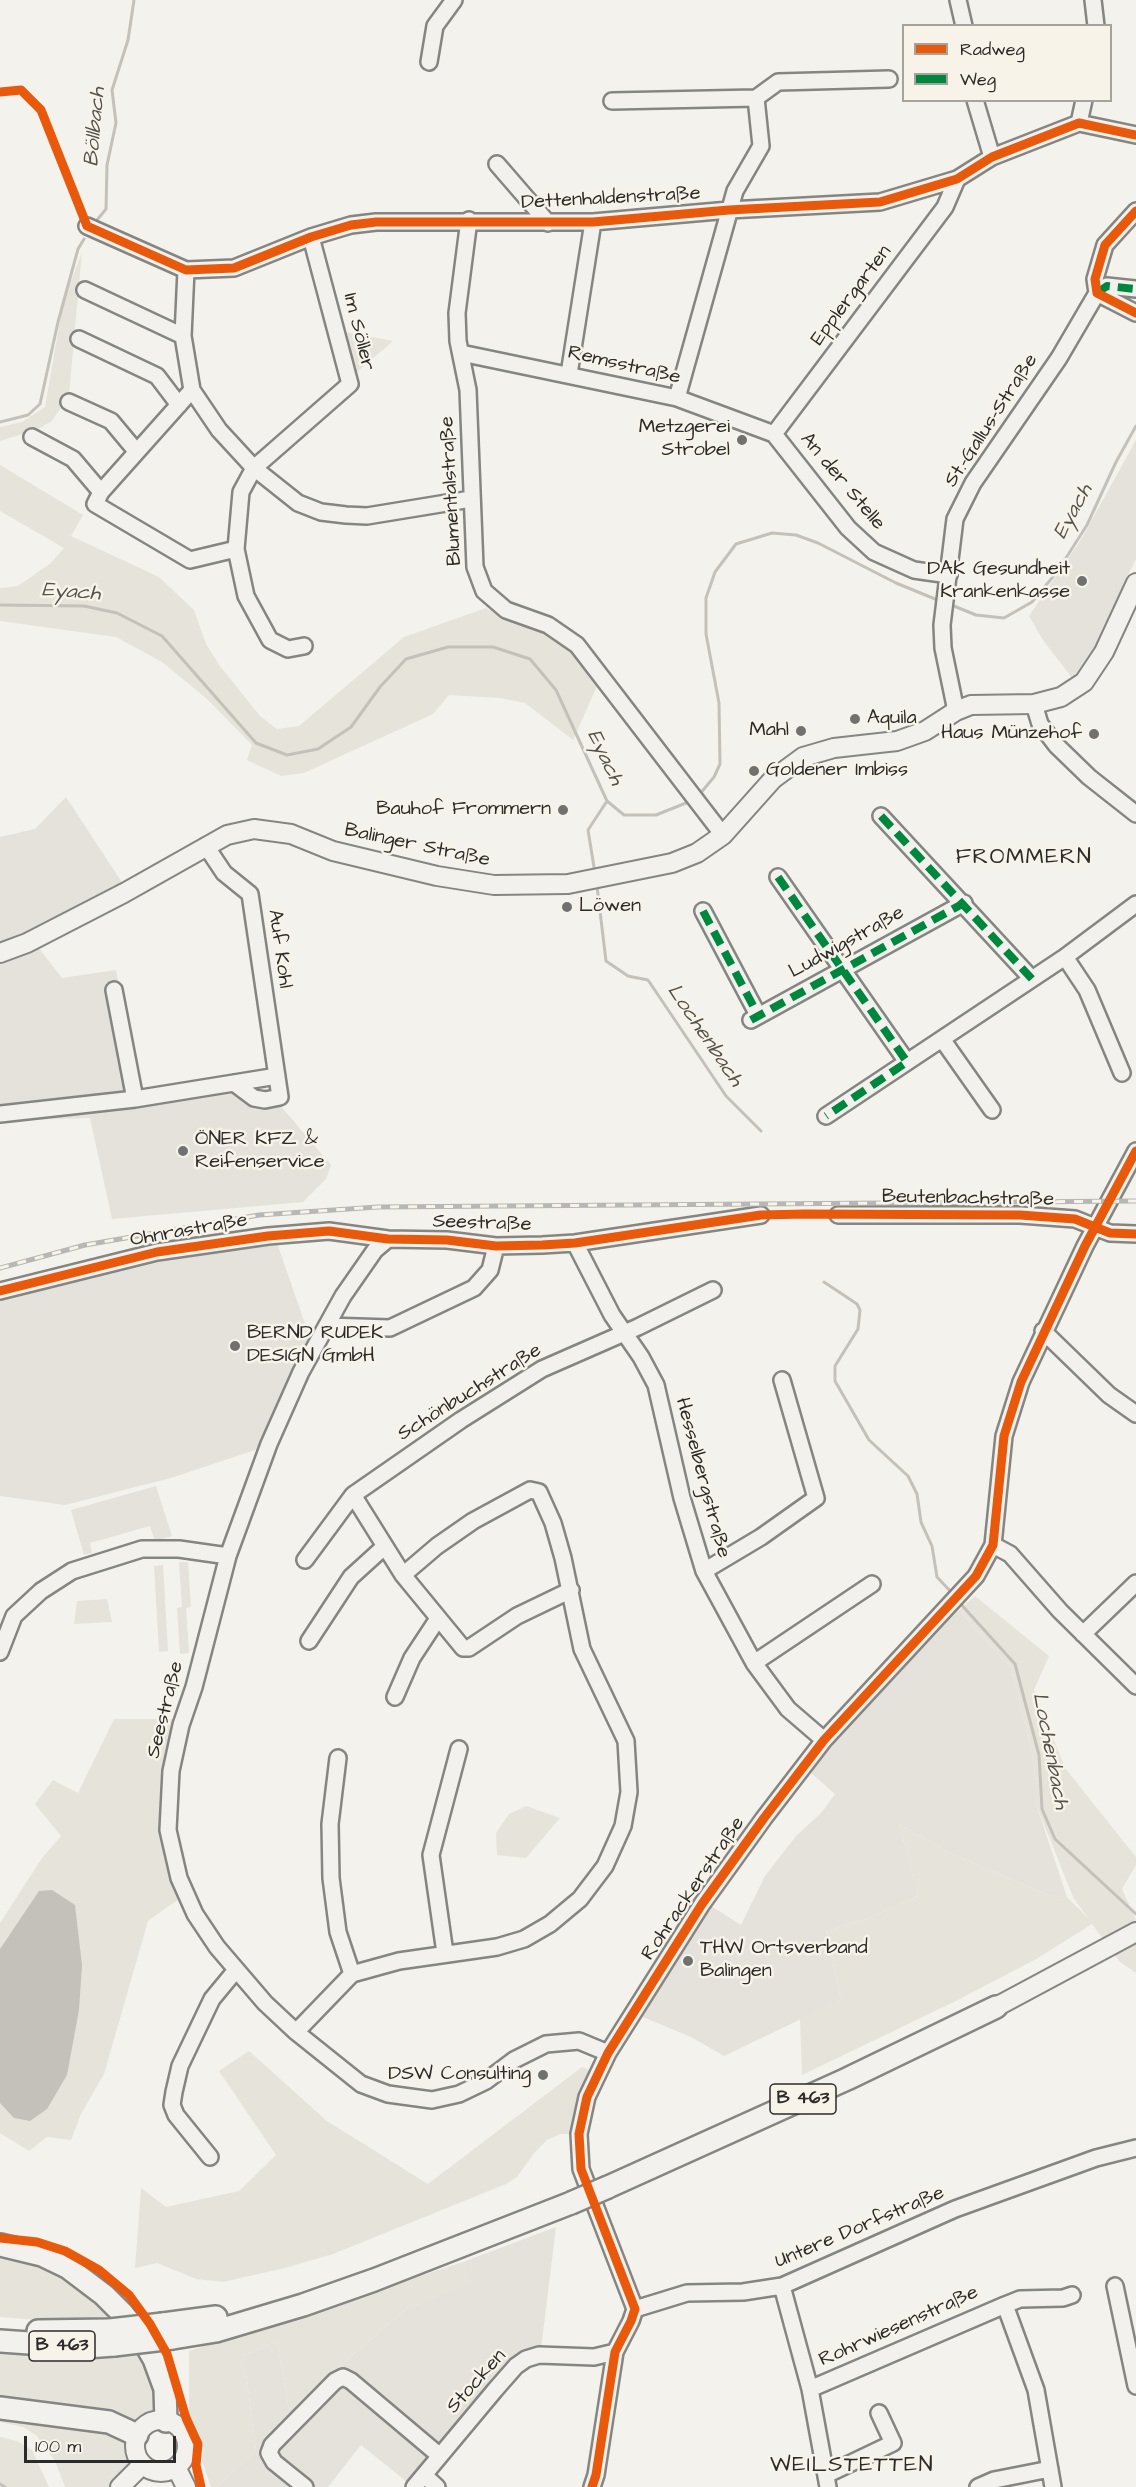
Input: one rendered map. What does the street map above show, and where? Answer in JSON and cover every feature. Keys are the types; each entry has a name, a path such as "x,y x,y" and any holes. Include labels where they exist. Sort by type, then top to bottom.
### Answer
{"highway":[{"name":"B 463","path":"3,2335 52,2331 112,2338 168,2331 303,2305 374,2280 571,2203 848,2079 996,2007"},
{"path":"0,2245 42,2255 67,2267 104,2295 123,2314 140,2335 154,2359 165,2389 166,2421"},
{"path":"0,2408 109,2422 137,2435"}],"main road":[{"name":"Balinger Straße","path":"0,953 27,943 85,913 227,835 254,829 291,834 333,851 437,876 494,885 568,884 672,863 697,853 773,779 803,757 834,748 897,741 925,731 956,711 971,705 1034,704 1061,697 1084,682 1104,652 1136,583"},
{"name":"B 463","path":"996,2007 1136,1932"},
{"path":"166,2421 180,2429 185,2436 186,2453 176,2467 170,2471 155,2472 142,2465 135,2451 137,2435 149,2423 166,2421"},
{"path":"120,2487 142,2465"},
{"path":"176,2467 186,2487"}],"street":[{"path":"429,62 435,26 454,0"},
{"path":"958,0 964,24"},
{"path":"1093,0 1096,24"},
{"path":"612,101 756,98 778,82 889,79"},
{"path":"677,398 735,191 762,147 756,98"},
{"path":"976,102 992,157"},
{"path":"1084,102 1079,123 1136,135"},
{"name":"Dettenhaldenstraße","path":"87,226 186,270 234,268 311,237 351,225 376,222 469,220 593,222 729,210 880,202 957,179 992,157 1079,123"},
{"name":"Dettenhaldenstraße","path":"497,164 548,223"},
{"name":"Epplergarten","path":"774,434 945,207 957,179"},
{"name":"St.-Gallus-Straße","path":"956,711 943,648 944,612 955,519 966,495 1059,358 1097,293 1095,279 1105,245 1136,211"},
{"name":"Blumentalstraße","path":"469,220 457,313 458,340 468,390 475,567 484,591 506,610 548,626 578,645 720,831"},
{"path":"569,374 593,222"},
{"name":"Im Söller","path":"254,468 350,384 311,237"},
{"path":"186,270 183,336 192,390 219,430 254,468 298,502 321,512 367,516 471,499"},
{"path":"1136,288 1107,286 1097,293 1136,313"},
{"path":"85,290 183,336"},
{"path":"79,339 156,376 180,405"},
{"name":"Remsstraße","path":"462,353 677,398 774,434"},
{"path":"192,390 101,492 95,504 190,560 236,549"},
{"path":"69,402 111,421 136,451"},
{"name":"An der Stelle","path":"774,434 848,528 874,552 914,570 949,579"},
{"path":"32,437 73,459 101,492"},
{"path":"254,468 241,492 236,549 246,596 270,640 288,649 303,646"},
{"path":"1034,704 1040,724 1056,745 1089,777 1136,814"},
{"path":"881,816 1032,979"},
{"name":"Auf Kohl","path":"206,846 224,873 250,894 277,1076"},
{"path":"778,877 841,971 907,1062"},
{"name":"Ludwigstraße","path":"703,911 755,1018 964,903"},
{"path":"826,1116 1065,957 1136,904"},
{"path":"1065,957 1087,990 1122,1073"},
{"path":"114,990 135,1099"},
{"path":"942,1039 992,1110"},
{"path":"0,1114 135,1099 277,1076 280,1097 265,1100 254,1098 234,1083"},
{"path":"1136,1151 1043,1331 1022,1382 1004,1436 993,1545 1010,1554 1083,1634 1136,1686"},
{"path":"575,1243 761,1215"},
{"name":"Beutenbachstraße","path":"838,1215 1020,1215 1075,1219 1110,1233 1136,1234"},
{"name":"Ohnrastraße","path":"0,1291 157,1252 268,1236 329,1231 387,1239"},
{"name":"Seestraße","path":"575,1243 496,1246 447,1240 387,1239 375,1250 301,1372 269,1444 228,1556 194,1687 181,1725 171,1771 168,1830 184,1893 217,1947 265,2003 296,2032 361,2084 409,2099 432,2100 459,2094 486,2081 514,2060 546,2044 579,2041 608,2053"},
{"name":"Hesselbergstraße","path":"575,1243 612,1315 656,1385 682,1498 704,1570 754,1663 788,1709 824,1740"},
{"path":"327,1326 390,1328 474,1288 490,1270 496,1246"},
{"name":"Schönbuchstraße","path":"305,1560 353,1495 461,1420 542,1369 713,1290"},
{"path":"1043,1331 1109,1395 1136,1414"},
{"path":"704,1570 761,1538 816,1498 782,1380"},
{"path":"296,2032 352,1974 399,1961 497,1947 524,1939 549,1924 580,1899 605,1866 623,1826 629,1792 626,1742 582,1649 571,1590 553,1523 539,1492 530,1490 473,1521 437,1546 403,1575"},
{"path":"353,1495 403,1575 437,1620 463,1648 469,1648 517,1616 571,1590"},
{"name":"Rohrackerstraße","path":"635,2309 581,2169 579,2134 587,2097 608,2053 702,1905 764,1818 824,1740 961,1594 976,1576 993,1545"},
{"path":"309,1641 351,1577 384,1547"},
{"path":"0,1652 5,1623 41,1592 72,1571 142,1549 179,1549 228,1556"},
{"path":"1083,1634 1136,1583"},
{"path":"754,1663 872,1584"},
{"path":"394,1697 412,1658 437,1620"},
{"path":"445,1953 431,1855 459,1749"},
{"path":"338,1758 330,1824 331,1878 338,1932 352,1974"},
{"path":"210,2157 176,2115 172,2105 180,2066 213,1999 236,1970"},
{"name":"Untere Dorfstraße","path":"635,2309 687,2292 743,2292 782,2286 955,2210 1096,2158 1136,2148"},
{"path":"782,2286 810,2389 825,2484 893,2443 879,2413"},
{"path":"1115,2286 1136,2386"},
{"name":"Rohrwiesenstraße","path":"810,2389 1020,2299 1063,2298 1072,2295"},
{"name":"Rohrwiesenstraße","path":"1005,2305 1036,2390 1053,2487"},
{"path":"592,2487 596,2475 615,2352 632,2321 635,2309"},
{"name":"Stocken","path":"437,2487 419,2481 516,2366 526,2359 539,2355 594,2357 615,2352"},
{"path":"305,2487 274,2462 269,2453 272,2445 335,2381 343,2378 351,2381 440,2456"},
{"path":"978,2487 994,2480 1050,2469"}],"shaded area":[{"path":"82,252 69,395 52,421 38,429 0,441 0,427 22,422 45,407 63,303"},
{"path":"345,332 393,341 356,373"},
{"path":"1136,440 1136,559 1123,585 1114,617 1094,656 1072,678 1043,640 1029,616 1082,538"},
{"path":"0,465 83,515 71,536 159,577 194,610 206,644 220,666 260,716 277,729 299,726 404,637 486,608 504,618 544,631 572,650 598,684 573,740 525,703 500,698 449,695 433,714 304,773 281,776 247,760 252,745 207,699 162,662 116,637 0,621 0,588 18,586 51,563 64,548 0,511"},
{"path":"66,797 125,887 29,936 0,942 0,837 35,829"},
{"path":"38,947 62,978 116,970 140,1092 263,1085 331,1165 326,1179 303,1202 112,1219 90,1118 0,1121 0,961"},
{"path":"276,1240 310,1338 261,1448 171,1478 65,1505 0,1496 0,1301 218,1248"},
{"path":"156,1486 172,1536 155,1541 150,1526 90,1543 92,1553 84,1555 71,1510"},
{"path":"179,1562 188,1562 191,1607 186,1608 189,1653 180,1654 177,1608 182,1607"},
{"path":"163,1565 168,1651 159,1652 154,1566"},
{"path":"975,1596 1049,1656 1034,1690 1065,1768 1136,1857 1136,1865 1122,1889 1136,1920 1136,1973 1120,1962 1092,1924 1038,1958 958,2000 802,2075 800,2019 841,2000 826,1931 866,1919 918,1896 899,1824 950,1853 1060,1900 1067,1897 1088,1918 1073,1897 1037,1807 1034,1761 1011,1668 959,1610"},
{"path":"107,1599 112,1622 74,1624 77,1601"},
{"path":"959,1610 1011,1668 1034,1761 1037,1807 1067,1897 1060,1900 950,1853 899,1824 918,1896 866,1919 826,1931 841,2000 724,2056 691,2037 638,2015 708,1904 741,1925 765,1876 796,1836 822,1812 835,1794 809,1771 889,1677"},
{"path":"114,1719 174,1719 165,1766 159,1825 179,1899 148,1921 104,2074 81,2114 71,2140 47,2137 29,2151 0,2133 0,1923 42,1858 61,1836 35,1804 53,1780 78,1793"},
{"path":"526,1806 560,1818 526,1858 497,1855 496,1833 509,1814"},
{"path":"52,1890 75,1905 82,1965 79,2010 67,2075 47,2109 30,2121 14,2118 0,2103 0,1949 39,1891"},
{"path":"249,2051 327,2121 428,2184 582,2067 594,2072 579,2134 560,2134 547,2140 517,2177 506,2184 333,2254 285,2268 223,2282 196,2279 157,2263 135,2268 141,2188 166,2207 239,2191 276,2155 219,2071"},
{"path":"556,2227 541,2349 523,2351 505,2367 407,2482 361,2445 328,2487 216,2487 256,2451 244,2356 277,2341 289,2410 405,2310 471,2282 463,2262"},
{"path":"0,2258 36,2264 56,2271 119,2318 36,2320 0,2317"},
{"path":"463,2262 472,2282 405,2310 289,2410 277,2341 244,2356 256,2451 216,2487 211,2487 202,2461 204,2447 198,2430 189,2420 189,2351"},
{"path":"0,2354 101,2358 144,2355 160,2390 156,2415 148,2421 137,2421 116,2415 13,2402 0,2397"},
{"path":"0,2414 96,2426 126,2439 131,2445 133,2460 127,2471 109,2487 65,2487 55,2461 37,2436 23,2427 0,2422"},
{"path":"0,2437 17,2441 32,2450 49,2487 0,2487"}],"waterway":[{"name":"Böllbach","path":"97,220 106,209 107,165 116,123 112,90 128,40 134,0"},
{"name":"Böllbach","path":"0,422 28,415 40,404 58,322 78,249 84,239"},
{"name":"Eyach","path":"949,604 976,615 1004,618 1032,602 1057,572 1087,525 1116,462 1136,426"},
{"name":"Eyach","path":"699,795 714,777 720,764 719,703 706,634 706,598 715,572 736,544 772,533 796,535 818,543 896,583 940,601"},
{"name":"Eyach","path":"0,605 84,606 117,613 162,636 256,743 287,755 318,749 351,727 380,687 406,659 448,647 493,647 530,659 556,690 607,801 624,815 656,815 691,801"},
{"name":"Lochenbach","path":"595,873 588,830 607,801"},
{"name":"Lochenbach","path":"597,886 606,961 628,976 648,980 726,1096 761,1131"},
{"name":"Lochenbach","path":"824,1282 857,1304 860,1310 858,1329 835,1366 835,1381 869,1440 908,1476 917,1494 921,1522 932,1546 937,1577 952,1593"},
{"name":"Lochenbach","path":"958,1601 1015,1664 1039,1755 1042,1809 1055,1839 1136,1914"},
{"path":"0,2484 5,2487"}],"railway":[{"path":"0,1268 85,1245 259,1215 378,1207 1136,1201"}],"marked path":[{"path":"1097,293 1107,286 1136,289"},
{"path":"881,816 1032,979"},
{"path":"778,877 907,1062 826,1116"},
{"path":"751,1020 964,903"},
{"path":"703,911 758,1015"}],"cycle path":[{"path":"0,92 21,90 41,110 87,226 186,270 234,268 311,237 351,225 376,222 593,222 729,210 880,202 957,179 992,157 1079,123 1136,135"},
{"path":"1136,211 1105,245 1095,279 1097,293 1136,313"},
{"path":"592,2487 596,2475 615,2352 635,2309 581,2169 579,2134 587,2097 608,2053 702,1904 764,1818 824,1740 976,1576 993,1545 1004,1436 1021,1382 1085,1246 1136,1151"},
{"path":"0,1291 157,1252 268,1236 329,1231 388,1239 447,1240 496,1246 542,1245 575,1243 761,1215 805,1214 1020,1215 1075,1219 1110,1233 1136,1234"},
{"path":"0,2238 37,2242 65,2251 99,2270 129,2295 150,2324 167,2354 186,2418 198,2444 196,2465 201,2487"}],"place":[{"name":"Metzgerei Strobel","path":"742,440"},
{"name":"DAK Gesundheit Krankenkasse","path":"1082,581"},
{"name":"Aquila","path":"855,719"},
{"name":"Mahl","path":"801,731"},
{"name":"Haus Münzehof","path":"1094,734"},
{"name":"Goldener Imbiss","path":"754,771"},
{"name":"Bauhof Frommern","path":"563,810"},
{"name":"Löwen","path":"567,907"},
{"name":"ÖNER KFZ & Reifenservice","path":"183,1151"},
{"name":"BERND RUDEK DESIGN GmbH","path":"235,1346"},
{"name":"THW Ortsverband Balingen","path":"688,1961"},
{"name":"DSW Consulting","path":"543,2075"}],"district":[{"name":"FROMMERN","path":"1024,858"},
{"name":"WEILSTETTEN","path":"852,2466"}]}
